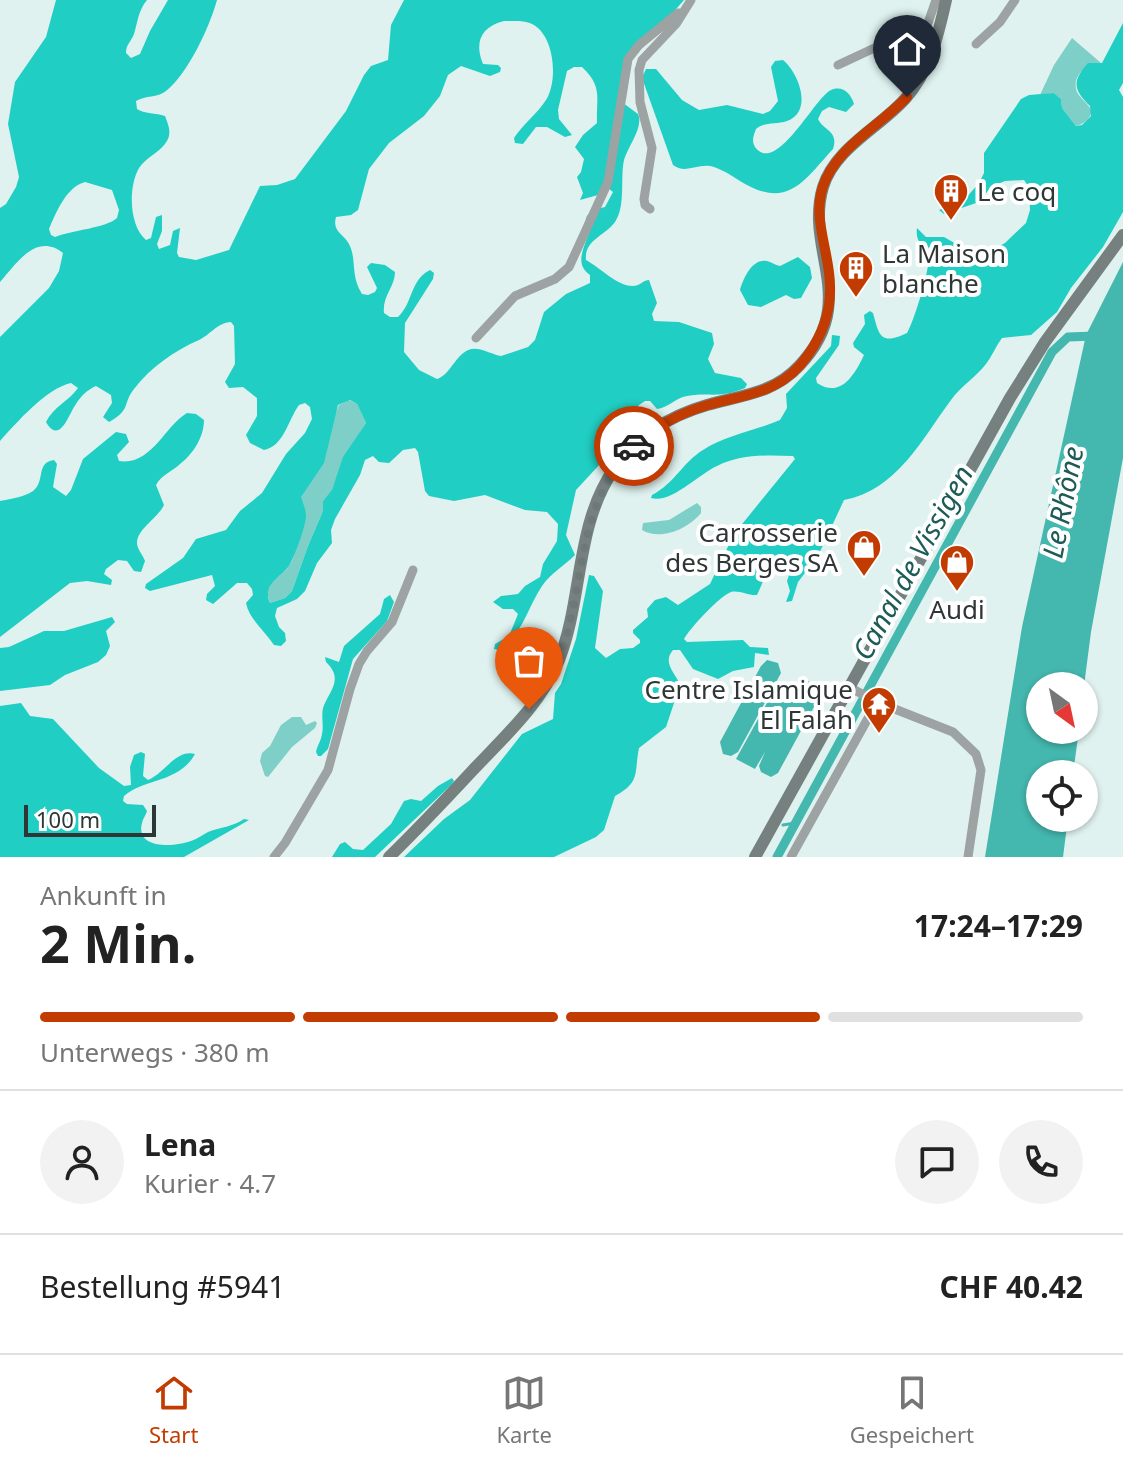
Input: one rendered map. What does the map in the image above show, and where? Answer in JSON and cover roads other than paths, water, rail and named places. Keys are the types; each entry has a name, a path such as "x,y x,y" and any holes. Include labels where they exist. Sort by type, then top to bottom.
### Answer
{"main road":[{"path":"389,857 509,732 547,684 564,646 593,513 604,485 623,457 662,424 707,405 762,392 781,381 808,355 824,324 830,296 820,223 824,184 844,153 897,108 922,77 935,47 946,0"},
{"path":"755,857 1010,398 1045,342 1123,235"}],"street":[{"path":"650,209 644,199 652,148 640,102 639,70 648,52 668,32 691,0"},
{"path":"838,65 928,23 936,0"},
{"path":"976,44 1000,22 1015,0"},
{"path":"476,338 515,296 555,279 569,267 608,182 628,59 644,41 682,13"},
{"path":"274,857 328,770 359,664 392,622 413,570"},
{"path":"849,687 877,702 953,732 976,754 981,770 968,857"},
{"path":"791,857 877,702"}],"water":[{"name":"Le Rhône","path":"1123,262 1123,458 1086,672 1026,672 1026,744 1077,744 1075,760 1026,760 1026,832 1066,832 1063,857 985,857 1022,627 1086,335"},
{"path":"767,660 778,663 781,673 738,752 731,756 723,754 720,742"},
{"path":"807,681 818,684 821,694 778,773 771,777 761,772 759,766 765,752 755,769 736,759 778,683 797,694"}],"waterway":[{"name":"Canal de Vissigen","path":"777,857 1052,352 1068,337 1095,336"},
{"path":"783,825 795,823"}],"place":[{"name":"Le coq","path":"951,222"},
{"name":"La Maison blanche","path":"856,299"},
{"name":"Carrosserie des Berges SA","path":"864,578"},
{"name":"Audi","path":"957,593"},
{"name":"Centre Islamique El Falah","path":"879,735"}]}
